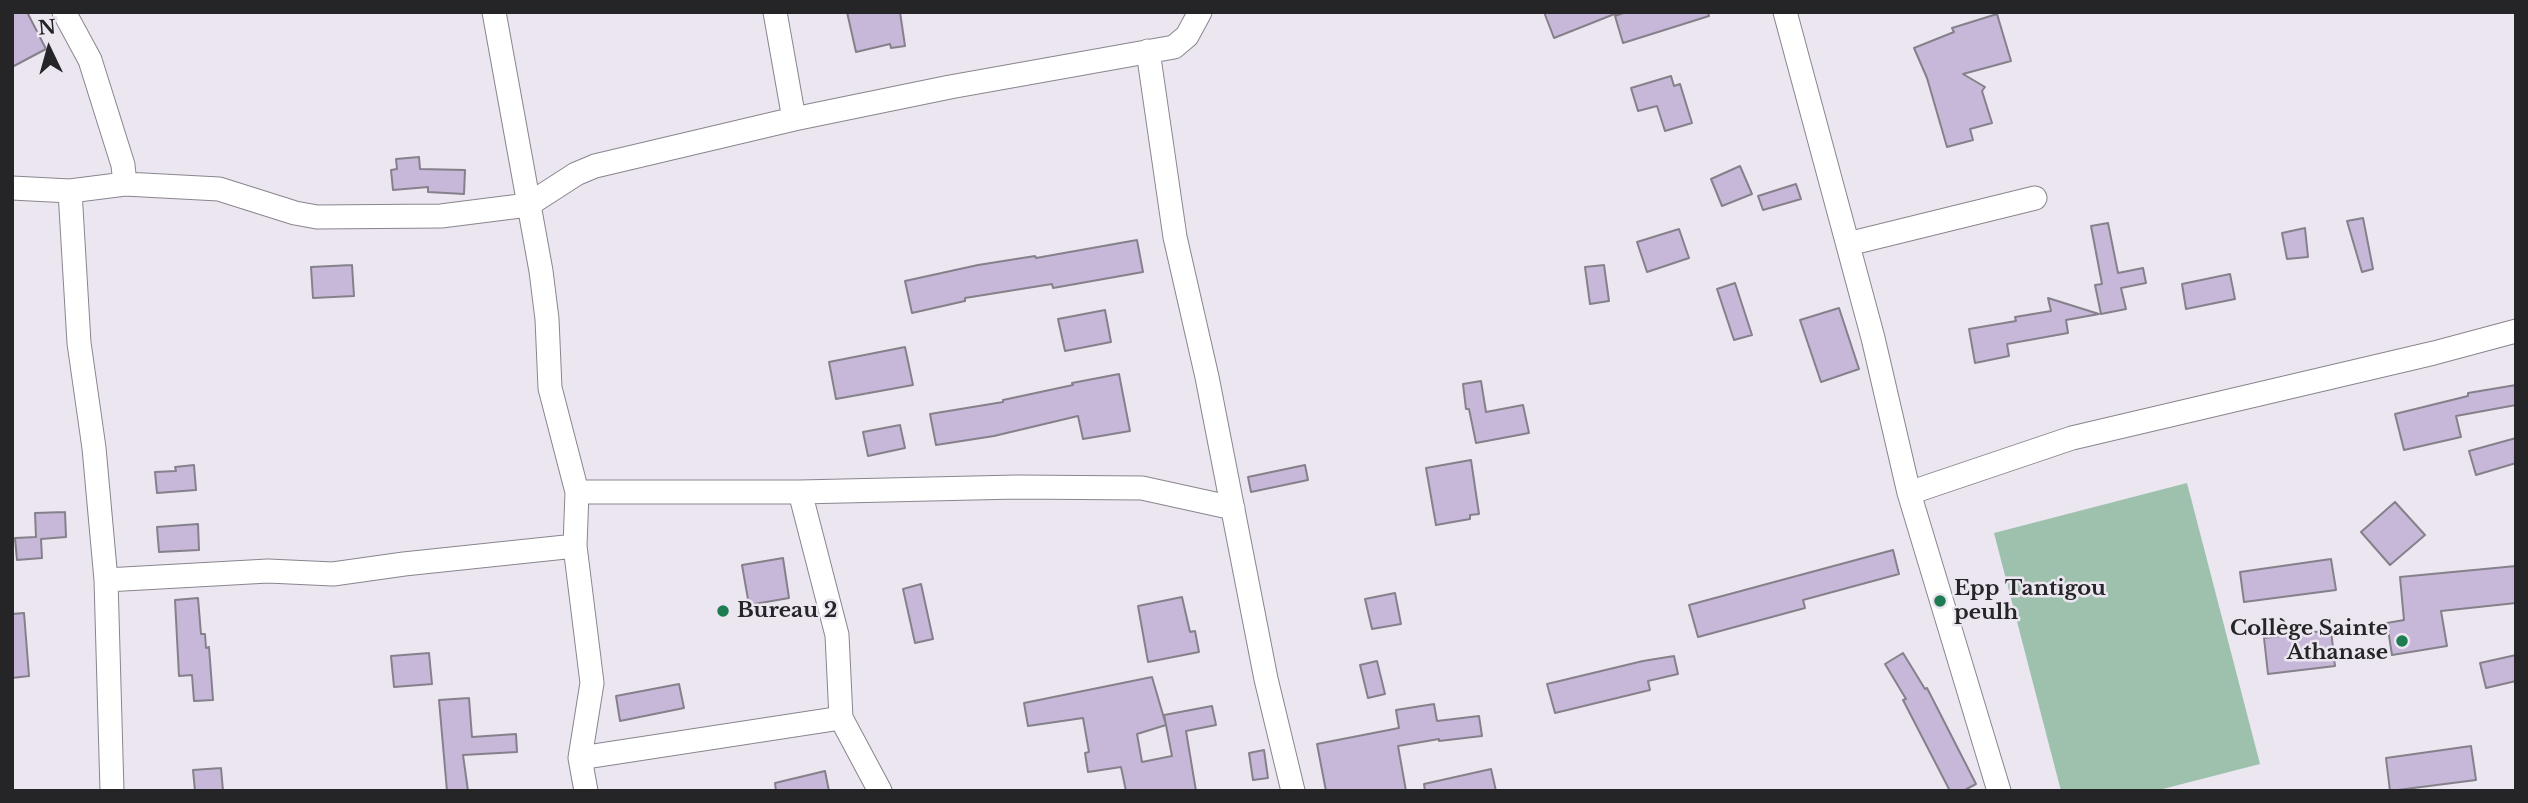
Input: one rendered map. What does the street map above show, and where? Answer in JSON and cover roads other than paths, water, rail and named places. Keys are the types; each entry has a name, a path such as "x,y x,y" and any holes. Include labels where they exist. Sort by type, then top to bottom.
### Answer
{"street":[{"path":"64,12 90,60 123,165 125,184"},
{"path":"494,12 545,307 550,388 577,492 575,546 592,683 580,758 586,791"},
{"path":"775,12 794,119"},
{"path":"12,188 69,191 125,184 219,189 295,213 317,217 441,216 528,205 576,173 594,166 794,119 950,87 1174,47 1187,36 1200,12"},
{"path":"1785,12 1848,244 1909,494 1999,791"},
{"path":"1148,51 1175,237 1207,377 1266,680 1293,791"},
{"path":"69,191 79,343 94,448 106,580 112,791"},
{"path":"1848,244 2035,198"},
{"path":"1909,494 2072,438 2434,354 2516,331"},
{"path":"577,492 1142,488 1233,508"},
{"path":"800,492 837,635 841,718 880,791"},
{"path":"106,580 268,571 333,573 575,546"},
{"path":"580,758 841,718"}],"place":[{"name":"Epp Tantigou peulh","path":"1940,601"},
{"name":"Bureau 2","path":"723,611"},
{"name":"Collège Sainte Athanase","path":"2402,641"}]}
